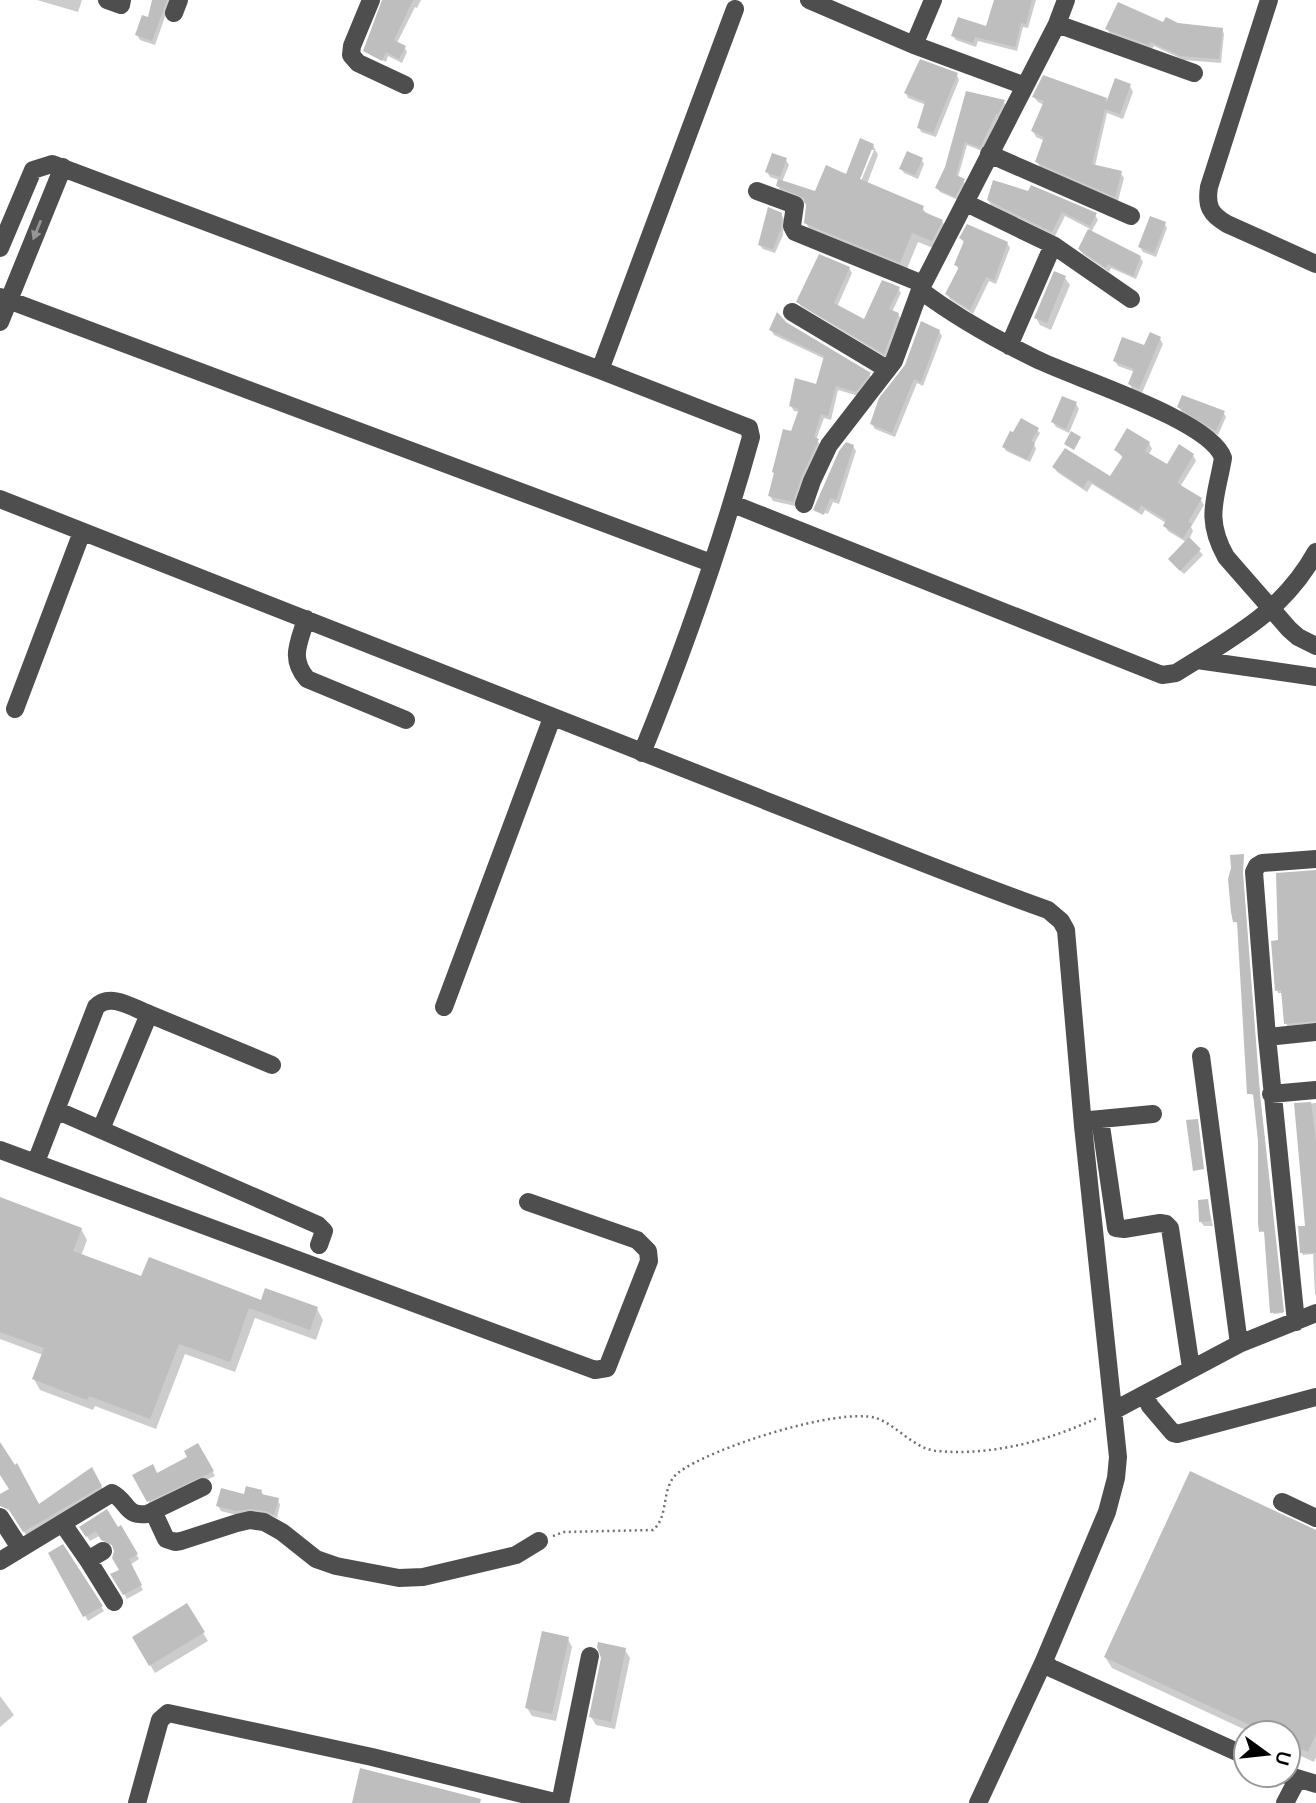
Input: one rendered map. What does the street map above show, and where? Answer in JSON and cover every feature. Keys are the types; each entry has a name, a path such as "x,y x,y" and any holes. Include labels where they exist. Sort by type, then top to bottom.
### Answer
{"street":[{"path":"107,0 121,5 122,0"},
{"path":"371,0 352,46 351,55 358,63 405,85"},
{"path":"809,0 1024,86"},
{"path":"914,44 933,0"},
{"path":"804,504 830,445 894,361 922,287 1057,24 1066,0"},
{"path":"1269,0 1206,201 1214,216 1227,224 1316,264"},
{"path":"600,370 736,9"},
{"path":"1057,24 1194,73"},
{"path":"989,154 1131,216"},
{"path":"0,248 33,170 52,164 749,428 751,437 733,504 642,754"},
{"path":"0,322 4,298 63,167"},
{"path":"757,191 795,205 792,226 795,232 922,287 964,321 1009,346 1146,405 1202,433 1214,442 1223,458 1213,515 1213,531 1226,557 1271,610 1298,638 1316,646"},
{"path":"966,203 1053,245 1131,299"},
{"path":"1009,346 1053,245"},
{"path":"4,298 711,563"},
{"path":"792,312 887,369"},
{"path":"0,499 642,754 1055,914 1061,921 1066,930 1092,1120 1118,1457 1107,1512 1044,1661 978,1803"},
{"path":"733,504 1162,675 1173,674 1197,660 1271,610 1293,586 1316,552"},
{"path":"15,709 82,532"},
{"path":"306,619 296,650 296,660 307,679 407,720"},
{"path":"1197,660 1316,677"},
{"path":"444,1007 552,718"},
{"path":"1296,1322 1271,1094 1254,872 1262,863 1316,859"},
{"path":"36,1163 96,1007 102,1000 111,999 272,1065"},
{"path":"101,1129 149,1014"},
{"path":"1267,1037 1316,1032"},
{"path":"1201,1056 1239,1344"},
{"path":"1271,1094 1316,1090"},
{"path":"56,1110 318,1224 324,1231 319,1245"},
{"path":"1092,1120 1153,1114"},
{"path":"1092,1120 1115,1228 1160,1223 1170,1228 1191,1368"},
{"path":"0,1150 595,1370 607,1368 649,1261 648,1251 637,1240 528,1202"},
{"path":"1113,1411 1239,1344 1316,1313"},
{"path":"1145,1396 1150,1406 1173,1433 1177,1434 1316,1397"},
{"path":"0,1561 112,1493 135,1514 153,1511 203,1487"},
{"path":"1282,1502 1316,1518"},
{"path":"153,1511 166,1539 170,1541 181,1541 250,1520 264,1522 282,1532 316,1559 336,1566 399,1578 423,1577 516,1555 539,1541"},
{"path":"0,1517 20,1548"},
{"path":"63,1524 96,1556 114,1602"},
{"path":"137,1803 160,1720 169,1713 372,1757 559,1803 590,1656"},
{"path":"1044,1661 1051,1668 1232,1750"}],"path":[{"path":"539,1541 564,1532 653,1530 662,1518 671,1480 678,1473 726,1448 826,1420 856,1415 877,1419 934,1451 974,1451 1000,1448 1068,1432 1113,1411"}],"building":[{"path":"152,0 167,0 152,41 135,35 142,15 148,17"},
{"path":"382,0 413,0 394,40 406,46 399,59 386,52 382,61 363,51"},
{"path":"994,0 1032,0 1026,24 1021,23 1015,47 975,37 973,43 951,36 958,17 986,26"},
{"path":"1118,2 1163,22 1166,17 1178,23 1223,28 1219,59 1180,56 1151,42 1149,45 1105,29"},
{"path":"920,59 958,73 933,133 917,128 925,102 904,93"},
{"path":"1043,75 1107,98 1106,103 1115,78 1131,84 1120,114 1105,109 1092,164 1122,171 1115,197 1035,162 1044,137 1031,131 1044,101 1032,97"},
{"path":"966,91 1005,100 980,148 965,142 956,175 965,179 955,197 935,188 945,167"},
{"path":"860,138 874,144 860,179 924,206 922,211 943,220 932,241 912,233 900,263 804,223 804,198 776,186 778,179 815,191 826,165 846,174"},
{"path":"907,151 923,158 915,175 899,169"},
{"path":"772,153 787,158 780,177 765,172"},
{"path":"993,180 1028,191 1031,185 1097,213 1090,226 1062,212 1052,232 987,200"},
{"path":"768,207 782,213 781,229 773,249 758,245"},
{"path":"1150,216 1166,222 1154,253 1138,247"},
{"path":"967,224 1008,242 994,280 986,277 970,310 945,294 959,267 954,265 964,241 959,238"},
{"path":"1088,229 1141,256 1133,276 1108,264 1106,268 1078,249"},
{"path":"819,254 850,267 834,303 864,319 882,280 900,287 889,309 899,313 884,354 796,302"},
{"path":"1054,271 1066,276 1047,323 1034,318"},
{"path":"777,312 786,322 871,373 856,392 836,386 828,416 821,414 814,437 819,439 793,502 768,496 774,473 772,472 783,429 791,431 799,409 789,406 795,378 816,384 824,356 769,330"},
{"path":"921,321 940,330 921,382 914,379 892,433 870,424 879,398 905,365"},
{"path":"1150,332 1161,337 1139,389 1128,384 1134,369 1113,361 1122,337 1144,345"},
{"path":"1182,395 1225,411 1216,431 1177,407"},
{"path":"1062,396 1077,402 1066,429 1051,422"},
{"path":"1021,418 1039,428 1031,441 1035,443 1027,460 1002,447"},
{"path":"1127,428 1150,442 1145,451 1167,464 1179,444 1194,454 1177,483 1202,498 1188,522 1192,524 1183,538 1163,526 1166,520 1141,505 1138,511 1088,480 1083,488 1052,467 1065,448 1110,476 1123,456 1114,450"},
{"path":"1071,431 1081,437 1074,450 1064,444"},
{"path":"846,442 854,445 836,500 830,498 824,515 813,510 839,451"},
{"path":"1189,537 1201,549 1180,571 1168,559"},
{"path":"1244,854 1243,873 1260,1094 1284,1312 1270,1313 1264,1231 1259,1232 1258,1223 1258,1141 1253,1094 1247,1094 1237,922 1233,922 1228,879 1230,855"},
{"path":"1316,870 1316,1021 1284,1024 1281,990 1275,991 1271,941 1278,940 1276,873"},
{"path":"1311,1102 1316,1143 1316,1253 1300,1253 1298,1226 1305,1226 1294,1103"},
{"path":"1198,1119 1204,1169 1193,1171 1186,1120"},
{"path":"0,1197 82,1228 73,1251 141,1276 149,1257 261,1300 265,1288 318,1307 310,1330 249,1308 230,1362 179,1344 150,1419 89,1396 87,1400 32,1379 44,1348 0,1332"},
{"path":"1208,1199 1211,1221 1199,1222 1198,1200"},
{"path":"0,1442 15,1465 17,1463 39,1504 92,1467 102,1486 23,1532 9,1510 0,1506 0,1494 9,1489 0,1475"},
{"path":"198,1443 214,1471 147,1502 132,1475 153,1464 157,1473 187,1457 184,1451"},
{"path":"1190,1471 1316,1530 1316,1734 1308,1752 1302,1749 1302,1719 1237,1719 1104,1657"},
{"path":"246,1486 262,1490 261,1494 279,1498 274,1515 266,1511 236,1511 216,1506 221,1488 244,1494"},
{"path":"107,1509 118,1527 121,1525 138,1554 129,1559 142,1585 123,1595 110,1574 119,1570 112,1558 112,1545 101,1540 96,1531 86,1537 79,1527"},
{"path":"63,1544 103,1606 83,1617 48,1553"},
{"path":"187,1603 205,1632 149,1666 132,1637"},
{"path":"542,1631 569,1637 552,1714 525,1708"},
{"path":"598,1642 626,1648 611,1722 589,1717 601,1658"},
{"path":"360,1768 481,1799 480,1803 352,1803"}]}
